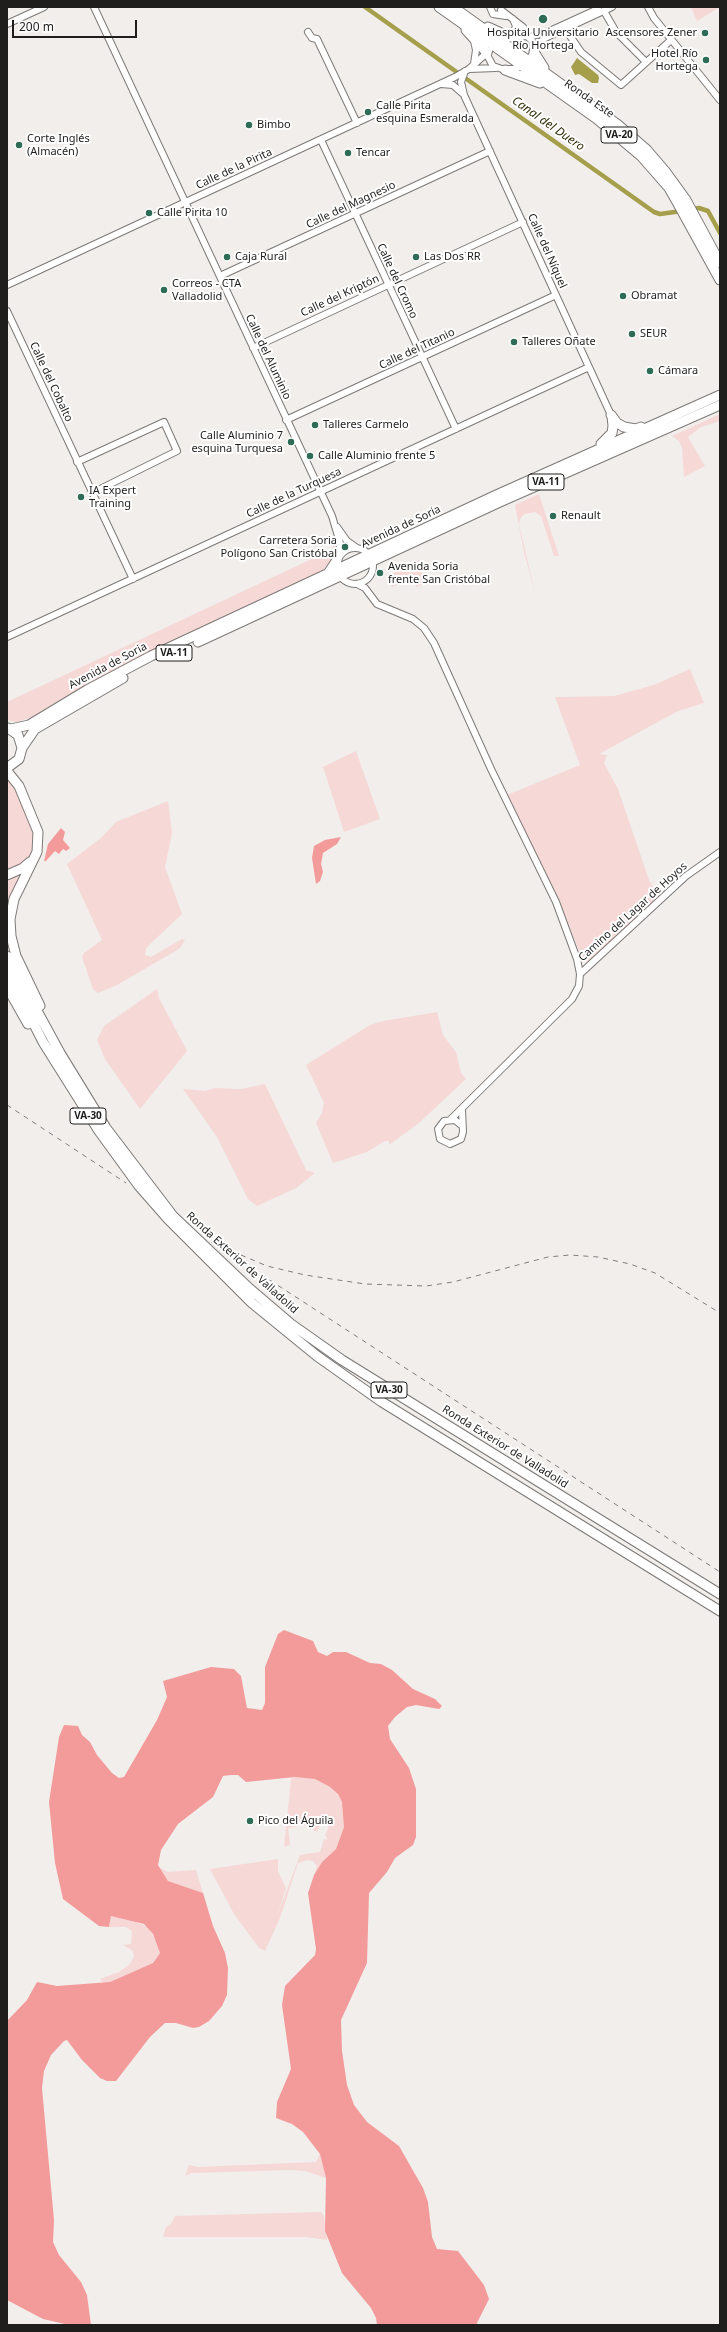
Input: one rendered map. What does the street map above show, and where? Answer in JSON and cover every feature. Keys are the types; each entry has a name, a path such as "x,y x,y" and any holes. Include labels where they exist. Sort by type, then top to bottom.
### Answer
{"highway":[{"name":"Ronda Este","path":"439,7 573,93 617,124 646,150 665,171 720,263"},
{"name":"Ronda Este","path":"453,7 469,18 497,44"},
{"path":"469,18 475,19 511,37"},
{"path":"456,19 487,54"},
{"path":"534,50 542,67 572,88 573,93"},
{"name":"Ronda Este","path":"526,64 547,84 619,136 682,201"},
{"path":"501,69 543,84 547,84"},
{"name":"Ronda Este","path":"693,220 720,280"},
{"name":"Avenida de Soria","path":"367,554 720,395"},
{"name":"Avenida de Soria","path":"22,748 35,730 118,681 154,662 338,574 367,554 720,405"},
{"path":"611,415 617,423 624,427 636,429 676,414"},
{"path":"580,458 609,438 613,426 611,415"},
{"path":"327,575 338,558"},
{"name":"Avenida de Soria","path":"9,728 29,724 87,690 151,656 327,575 338,574"},
{"name":"VA-11","path":"9,728 20,738 22,748 18,760"},
{"path":"7,768 18,760"},
{"path":"18,760 16,776 18,786"},
{"path":"7,772 18,786 36,824 39,839 37,852 14,899 10,919 11,936 16,956 60,1053"},
{"path":"7,874 23,868 37,852"},
{"name":"Ronda Exterior de Valladolid","path":"7,956 60,1053 106,1128 174,1216 214,1256 291,1324 385,1387 720,1594"},
{"name":"Ronda Exterior de Valladolid","path":"7,971 43,1042 99,1131 139,1186 198,1251 274,1322 317,1356 382,1402 720,1611"},
{"path":"7,987 21,1012 43,1042"}],"street":[{"path":"7,24 44,7"},
{"name":"Calle del Aluminio","path":"94,7 333,520 347,541 367,554"},
{"path":"526,64 542,40 565,27 604,9 612,7"},
{"path":"648,7 671,40 720,100"},
{"path":"491,8 493,14 500,10 523,27 534,50"},
{"path":"497,44 511,37 528,37 579,23 604,9"},
{"path":"604,9 616,32 646,62"},
{"path":"510,18 516,26 511,37"},
{"path":"565,27 581,52 621,84 671,40"},
{"path":"308,32 312,38 317,39 357,123"},
{"path":"469,68 476,50 473,38"},
{"name":"Calle de la Pirita","path":"7,285 455,77 487,54 497,44"},
{"path":"487,54 490,62 501,69"},
{"name":"Calle de la Pirita","path":"469,68 501,69 526,64"},
{"name":"Calle del Níquel","path":"469,68 462,79 464,95 611,415"},
{"path":"437,85 453,85 464,95"},
{"name":"Calle del Cromo","path":"321,140 456,429"},
{"name":"Calle del Magnesio","path":"220,276 355,215 490,151"},
{"name":"Calle del Kriptón","path":"253,348 523,222"},
{"name":"Calle del Titanio","path":"286,420 556,295"},
{"name":"Calle del Cobalto","path":"7,311 132,579"},
{"name":"Calle de la Turquesa","path":"7,637 589,367"},
{"path":"77,462 164,422 177,451 92,493"},
{"name":"Calle del Aluminio","path":"333,520 340,545 338,574"},
{"path":"338,558 348,550 367,554 374,569 367,580 365,588"},
{"path":"338,574 346,582 357,584 365,588 377,604 413,619 424,628 434,643 491,769 556,902 580,974 579,986 572,999 462,1110 451,1119 444,1121 438,1129 439,1136 445,1143 454,1144 461,1139 463,1132 461,1125 462,1110"},
{"path":"357,584 367,580"},
{"name":"Camino del Lagar de Hoyos","path":"580,974 686,876 720,852"},
{"path":"451,1119 461,1125"}],"shaded area":[{"path":"691,7 720,7 697,21"},
{"path":"577,58 598,75 598,83 592,83 579,74 575,75 571,67"},
{"path":"720,414 720,421 701,427 688,437 705,466 684,477 682,448 679,441 672,436"},
{"path":"539,494 559,556 554,556 541,516 535,512 524,514 520,519 519,524 535,593 524,552 515,505"},
{"path":"332,538 335,541 335,553 332,561 320,574 35,716 17,722 7,720 7,702 333,549"},
{"path":"419,560 424,584 416,587 413,579 392,587 389,575"},
{"path":"690,669 704,703 678,711 599,754 607,755 604,763 618,789 649,880 656,892 661,895 595,956 587,962 584,962 559,902 507,795 580,765 555,697 614,696 654,685"},
{"path":"356,751 380,819 344,832 323,767"},
{"path":"7,777 13,784 30,821 34,838 32,851 26,861 7,872"},
{"path":"168,801 172,833 165,867 182,914 146,948 145,955 151,957 182,939 185,940 180,948 172,953 117,985 98,993 93,989 82,957 84,953 102,940 67,864 101,838 116,822"},
{"path":"61,828 65,832 63,840 70,848 66,851 63,849 59,854 55,851 46,861 44,861 48,844"},
{"path":"341,837 337,844 323,853 321,864 323,872 320,881 316,884 312,858 314,846 325,840"},
{"path":"26,868 9,906 19,969 7,947 7,877"},
{"path":"157,989 159,998 187,1051 140,1109 105,1059 97,1040 104,1026"},
{"path":"437,1012 443,1035 456,1052 461,1073 466,1079 419,1123 389,1145 389,1141 385,1141 367,1152 333,1163 316,1123 322,1113 324,1103 306,1065 370,1025 383,1021"},
{"path":"265,1084 306,1170 315,1173 296,1188 257,1206 248,1199 217,1137 183,1089 205,1091 215,1088 241,1089"},
{"path":"284,1630 313,1641 318,1652 327,1656 333,1652 346,1652 370,1663 381,1664 392,1670 413,1689 435,1699 442,1706 439,1709 416,1705 407,1707 395,1717 388,1726 390,1739 409,1768 416,1789 416,1837 413,1845 395,1858 387,1872 369,1893 367,1963 341,2020 342,2051 347,2085 354,2105 367,2122 399,2146 423,2188 428,2202 432,2237 437,2249 458,2251 484,2285 489,2299 476,2325 377,2325 376,2318 371,2308 342,2273 325,2231 326,2178 320,2154 303,2132 292,2124 276,2118 277,2102 291,2069 282,2005 285,1986 315,1955 316,1949 308,1893 314,1875 322,1862 336,1849 344,1827 342,1802 338,1794 330,1787 315,1779 295,1777 246,1782 238,1775 231,1775 223,1776 213,1797 178,1824 161,1850 158,1865 168,1881 203,1893 213,1926 225,1953 228,1968 227,1995 222,2006 209,2021 199,2027 193,2028 176,2023 165,2023 150,2037 116,2081 107,2081 100,2078 82,2060 67,2040 64,2041 51,2055 44,2071 42,2088 54,2220 53,2242 59,2255 81,2282 87,2295 91,2325 69,2325 43,2319 7,2300 7,2021 27,2000 37,1982 57,1986 110,1982 153,1963 160,1953 153,1934 144,1924 111,1916 109,1927 99,1926 63,1899 55,1863 49,1802 59,1737 64,1725 78,1726 82,1735 90,1742 97,1755 112,1773 119,1778 124,1777 157,1720 167,1697 163,1681 211,1667 234,1669 241,1676 247,1708 262,1710 265,1703 265,1667 278,1634"},
{"path":"295,1777 315,1779 330,1787 338,1794 342,1802 345,1815 344,1827 336,1849 322,1862 314,1875 317,1866 313,1861 308,1860 298,1863 280,1918 265,1951 259,1948 234,1914 210,1869 278,1859 278,1871 286,1888 277,1916 300,1855 320,1852 324,1839 326,1840 327,1838 325,1835 329,1827 321,1823 317,1832 304,1825 288,1828 290,1845 284,1847 291,1779"},
{"path":"160,1868 168,1872 196,1870 203,1893 168,1881"},
{"path":"111,1916 126,1918 148,1927 156,1941 160,1953 153,1963 110,1982 103,1983 100,1979 119,1972 129,1965 134,1957 133,1951 123,1945 131,1944 132,1931 126,1927 109,1927"},
{"path":"320,2154 326,2178 305,2171 290,2170 192,2173 185,2176 189,2165 198,2167 316,2162"},
{"path":"321,2212 324,2216 327,2240 307,2237 163,2237 166,2227 171,2224 175,2216"}],"waterway":[{"name":"Canal del Duero","path":"365,7 654,212 660,214 682,211"},
{"name":"Canal del Duero","path":"691,209 699,208 708,211 720,233"}],"railway":[{"path":"7,1105 126,1183"},
{"path":"211,1242 720,1572"},
{"path":"241,1255 267,1266 305,1275 365,1284 426,1286 453,1282 548,1257 570,1255 598,1257 630,1264 655,1273 720,1313"}],"place":[{"name":"Hospital Universitario Río Hortega","path":"543,19"},
{"name":"Ascensores Zener","path":"705,33"},
{"name":"Hotel Río Hortega","path":"706,60"},
{"name":"Calle Pirita esquina Esmeralda","path":"368,112"},
{"name":"Bimbo","path":"249,125"},
{"name":"Corte Inglés (Almacén)","path":"19,145"},
{"name":"Tencar","path":"348,153"},
{"name":"Calle Pirita 10","path":"149,213"},
{"name":"Caja Rural","path":"227,257"},
{"name":"Las Dos RR","path":"416,257"},
{"name":"Correos - CTA Valladolid","path":"164,290"},
{"name":"Obramat","path":"623,296"},
{"name":"SEUR","path":"632,334"},
{"name":"Talleres Oñate","path":"514,342"},
{"name":"Cámara","path":"650,371"},
{"name":"Talleres Carmelo","path":"315,425"},
{"name":"Calle Aluminio 7 esquina Turquesa","path":"291,442"},
{"name":"Calle Aluminio frente 5","path":"310,456"},
{"name":"IA Expert Training","path":"81,497"},
{"name":"Renault","path":"553,516"},
{"name":"Carretera Soria Polígono San Cristóbal","path":"345,547"},
{"name":"Avenida Soria frente San Cristóbal","path":"380,573"},
{"name":"Pico del Águila","path":"250,1821"}]}
